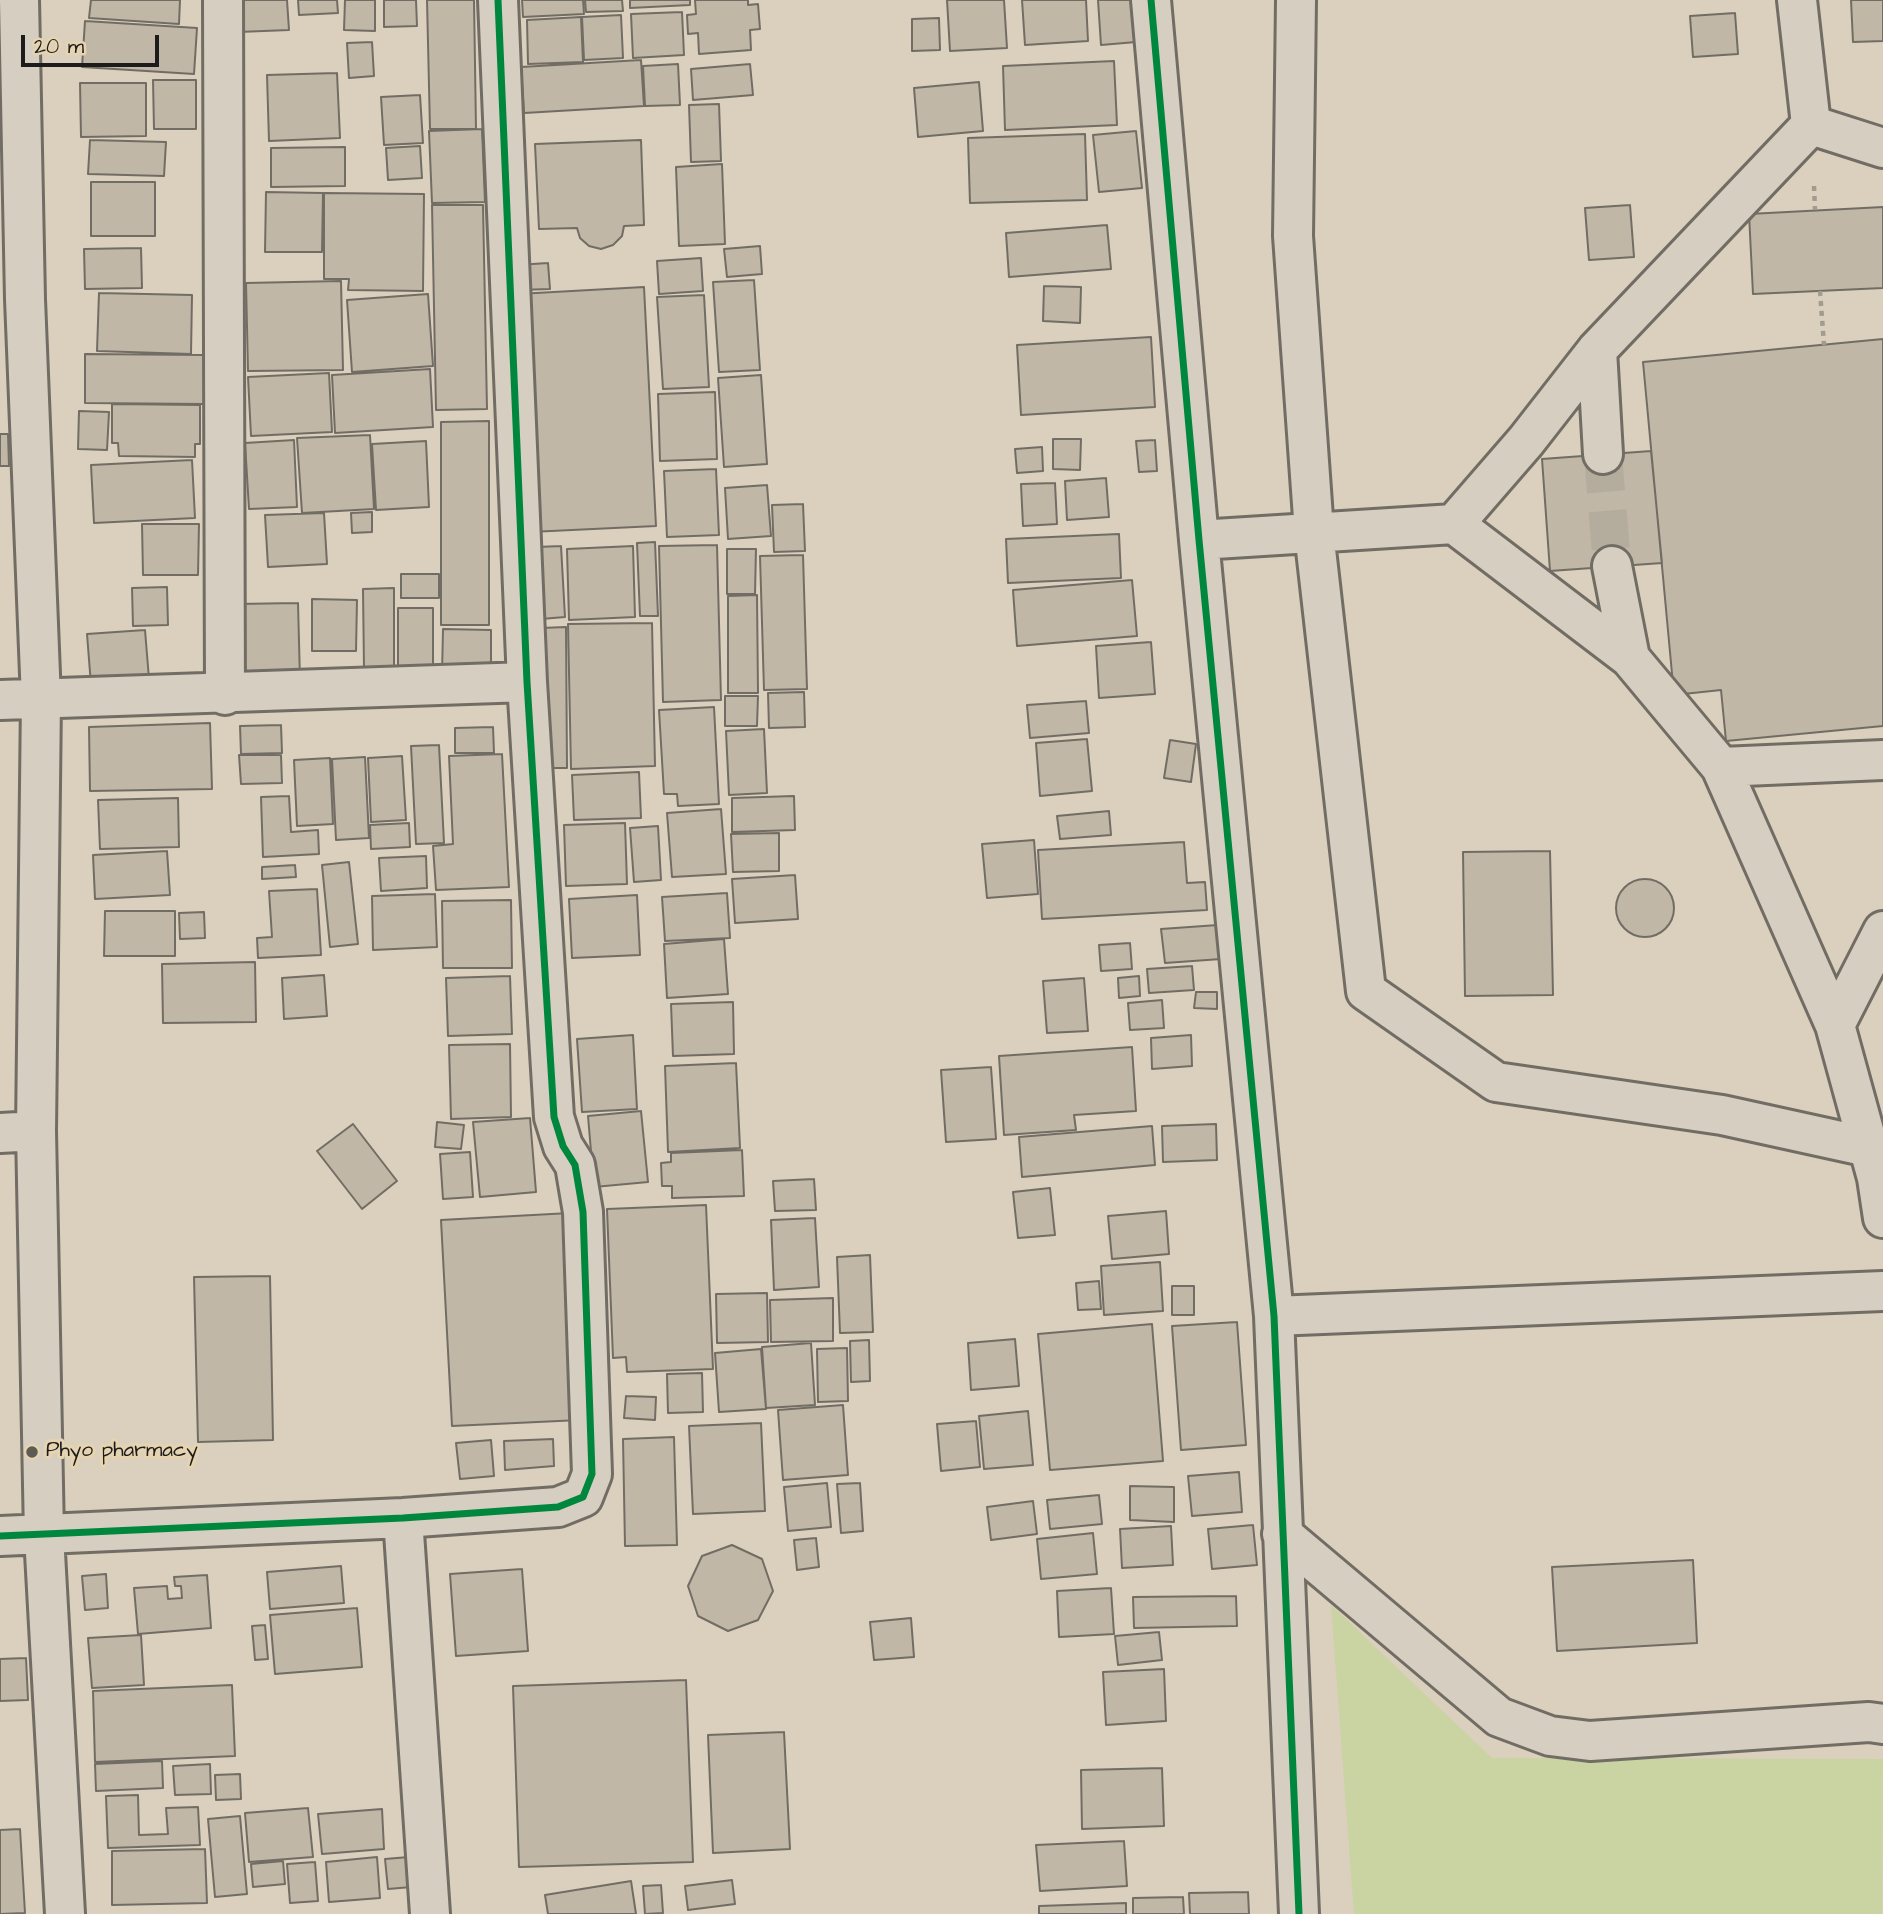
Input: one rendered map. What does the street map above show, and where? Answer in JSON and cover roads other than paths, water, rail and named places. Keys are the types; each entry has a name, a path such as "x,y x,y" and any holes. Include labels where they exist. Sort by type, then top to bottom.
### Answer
{"street":[{"path":"19,0 13,299 41,699 18,1132 65,1914"},
{"path":"223,0 225,695"},
{"path":"0,1536 403,1518 558,1507 583,1497 592,1474 583,1212 575,1165 563,1146 554,1117 527,682 498,0"},
{"path":"1151,0 1199,540 1274,1316 1299,1914"},
{"path":"1296,0 1293,236 1314,532 1366,991 1496,1082 1722,1115 1868,1147"},
{"path":"1797,0 1811,125"},
{"path":"1454,524 1526,441 1597,349 1811,125"},
{"path":"1811,125 1883,148"},
{"path":"1597,349 1603,454"},
{"path":"1199,540 1454,524 1630,658 1721,767 1835,1025 1868,1147 1883,1218"},
{"path":"1612,566 1630,658"},
{"path":"0,700 225,695 527,682"},
{"path":"1721,767 1883,760"},
{"path":"1835,1025 1883,931"},
{"path":"1274,1316 1883,1291"},
{"path":"403,1518 430,1914"},
{"path":"1282,1534 1499,1717 1550,1736 1590,1741 1869,1722 1883,1724"}],"tunnel":[{"path":"1603,454 1612,566"}],"place":[{"name":"Phyo pharmacy","path":"32,1452"}]}
